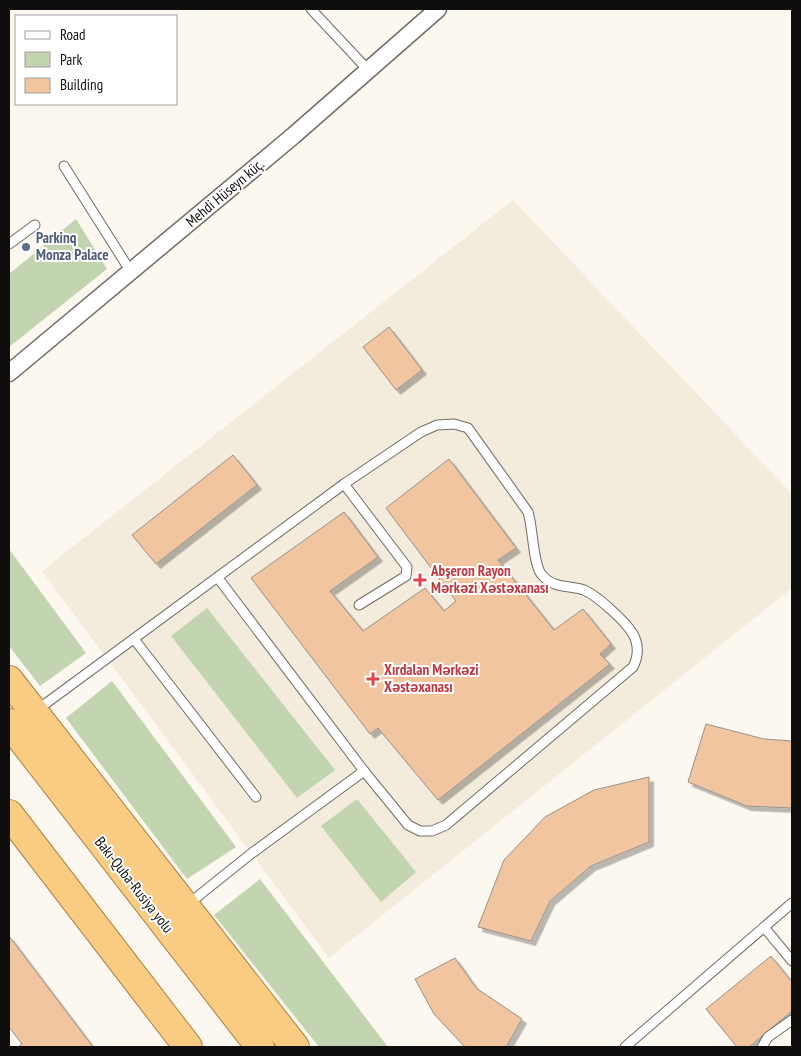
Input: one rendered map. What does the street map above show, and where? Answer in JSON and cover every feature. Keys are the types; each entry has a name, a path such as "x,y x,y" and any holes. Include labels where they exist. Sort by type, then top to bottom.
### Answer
{"highway":[{"path":"9,680 295,1047"},
{"name":"Bakı-Quba-Rusiya yolu","path":"9,723 260,1047"},
{"path":"9,814 188,1047"}],"street":[{"name":"Mehdi Hüseyn küç.","path":"9,373 368,71 438,9"}],"lane":[{"path":"311,9 368,71"},
{"path":"64,166 131,272"},
{"path":"9,244 35,225"},
{"path":"34,712 344,484 421,432 437,425 454,424 468,428 528,512 533,528 537,568 541,575 554,585 584,590 599,599 633,634 638,657 633,668 446,824 432,831 420,831 408,826 364,771 218,578"},
{"path":"344,484 407,567 406,576 359,605"},
{"path":"134,639 256,797"},
{"path":"186,906 252,853 364,771"},
{"path":"625,1047 792,903"},
{"path":"764,927 792,961"},
{"path":"762,1047 768,1037 792,1020"}],"shaded area":[{"name":"Abşeron Rayon Mərkəzi Xəstəxanası","path":"513,200 792,494 792,588 329,958 42,571"}],"green space":[{"path":"76,219 107,269 9,347 9,274"},
{"path":"9,549 86,653 40,686 9,646"},
{"path":"207,608 335,770 297,798 171,636"},
{"path":"112,681 236,847 187,879 66,718"},
{"path":"357,799 416,872 381,902 321,826"},
{"path":"260,879 388,1047 319,1047 214,915"}],"building":[{"path":"389,327 422,370 396,390 363,347"},
{"path":"233,455 257,485 156,564 132,535"},
{"path":"449,459 516,548 498,560 554,630 583,609 611,644 600,654 610,664 438,800 378,728 370,734 251,578 344,512 378,557 330,591 363,631 425,588 444,611 456,601 386,508"},
{"path":"706,724 764,739 792,741 792,808 747,806 688,782"},
{"path":"649,777 649,842 591,866 550,901 531,941 478,927 504,860 545,817 594,790"},
{"path":"9,936 93,1047 18,1047 22,1044 9,1027"},
{"path":"771,956 792,982 792,1011 749,1047 737,1047 706,1009"},
{"path":"455,958 476,988 522,1019 506,1047 465,1047 434,1014 415,979"}],"place":[{"name":"Parkinq Monza Palace","path":"26,247"},
{"name":"Abşeron Rayon Mərkəzi Xəstəxanası","path":"420,580"},
{"name":"Xırdalan Mərkəzi Xəstəxanası","path":"373,679"}]}
